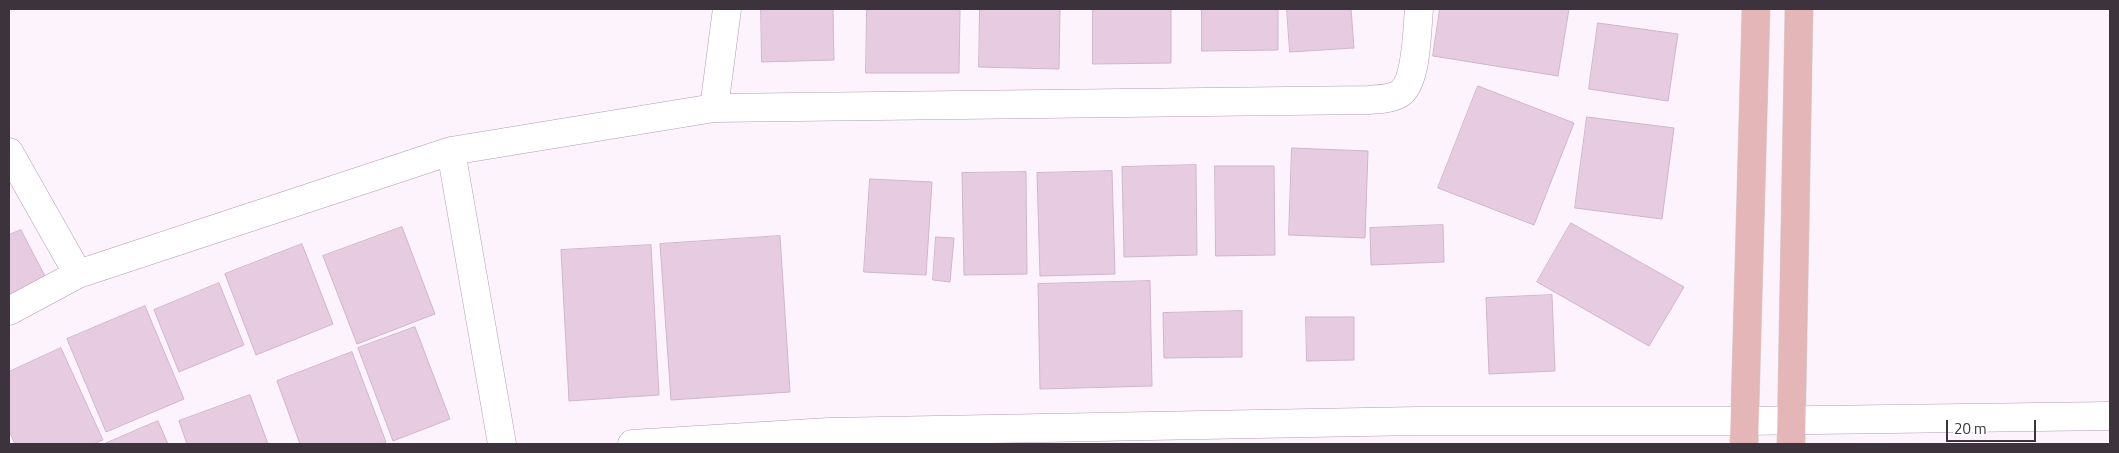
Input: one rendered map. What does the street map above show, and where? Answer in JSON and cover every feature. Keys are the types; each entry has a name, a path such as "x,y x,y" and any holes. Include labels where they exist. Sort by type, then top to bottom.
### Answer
{"main road":[{"path":"1744,432 1756,9"},
{"path":"1791,432 1799,9"}],"street":[{"path":"714,108 727,9"},
{"path":"9,311 78,274 451,150 714,108 1369,100 1390,97 1401,93 1409,83 1419,9"},
{"path":"451,150 502,444"},
{"path":"9,152 78,274"},
{"path":"632,444 831,438 1791,432 2110,416"}],"building":[{"path":"761,9 833,9 834,60 762,62"},
{"path":"867,9 960,9 959,73 866,73"},
{"path":"980,9 1060,9 1059,69 979,67"},
{"path":"1093,9 1171,9 1171,63 1093,64"},
{"path":"1202,9 1278,9 1278,50 1202,51"},
{"path":"1287,9 1351,9 1354,48 1290,52"},
{"path":"1440,9 1569,9 1558,76 1433,56"},
{"path":"1598,23 1678,34 1668,101 1589,89"},
{"path":"1478,86 1574,123 1534,225 1438,188"},
{"path":"1587,117 1674,128 1662,219 1575,208"},
{"path":"1292,148 1368,151 1365,238 1289,235"},
{"path":"1196,165 1197,255 1124,257 1122,167"},
{"path":"1215,166 1274,166 1275,255 1216,256"},
{"path":"1112,171 1115,274 1040,276 1037,173"},
{"path":"1026,172 1027,274 964,275 962,173"},
{"path":"870,179 932,182 926,275 864,272"},
{"path":"1571,223 1684,287 1649,346 1537,282"},
{"path":"1443,225 1444,262 1371,265 1370,228"},
{"path":"402,227 435,314 357,344 323,256"},
{"path":"21,230 47,280 9,300 9,235"},
{"path":"780,236 790,392 671,400 660,244"},
{"path":"936,237 954,238 950,282 933,280"},
{"path":"302,244 333,324 256,355 225,274"},
{"path":"651,245 659,395 569,401 561,250"},
{"path":"1150,281 1152,386 1040,389 1038,284"},
{"path":"219,283 244,345 179,372 154,310"},
{"path":"1552,295 1555,371 1489,374 1486,298"},
{"path":"145,306 184,399 106,432 67,339"},
{"path":"1242,311 1242,357 1164,358 1163,313"},
{"path":"1306,317 1354,317 1354,360 1307,361"},
{"path":"415,327 450,419 393,441 358,348"},
{"path":"61,348 103,440 93,444 15,444 9,431 9,372"},
{"path":"352,352 386,442 381,444 300,444 277,381"},
{"path":"250,395 268,444 187,444 179,421"},
{"path":"158,421 168,444 104,444"}]}
